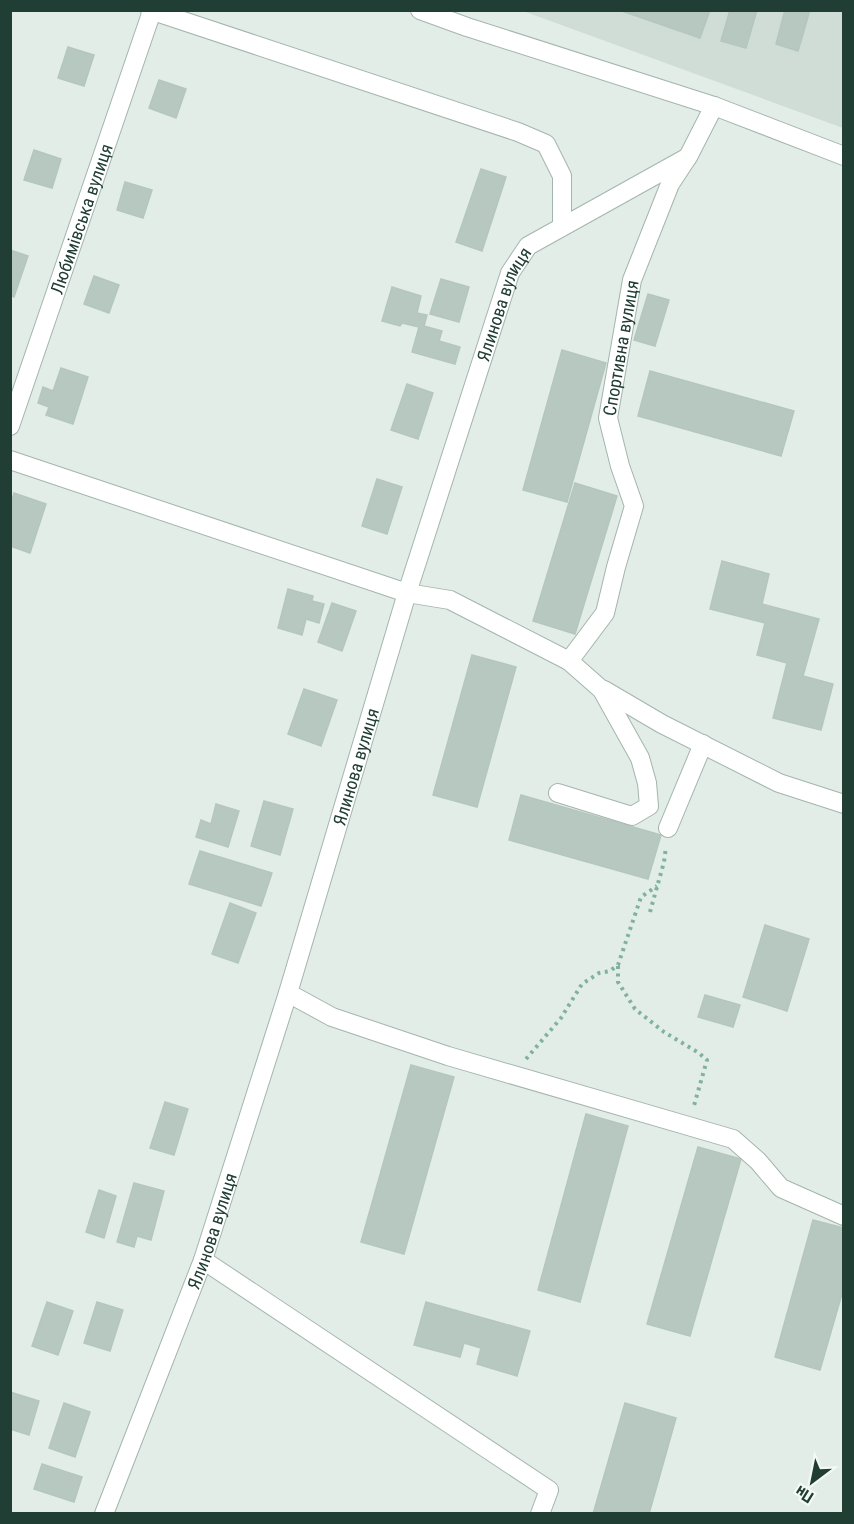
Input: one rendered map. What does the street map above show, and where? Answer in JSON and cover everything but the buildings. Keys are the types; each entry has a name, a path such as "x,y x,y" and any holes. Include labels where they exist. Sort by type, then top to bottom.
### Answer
{"street":[{"path":"420,10 714,106 843,156"},
{"path":"151,11 519,132 546,144 562,176 562,225"},
{"name":"Любимівська вулиця","path":"10,426 151,11"},
{"path":"688,157 714,106"},
{"name":"Ялинова вулиця","path":"104,1514 203,1260 288,993 407,593 510,273 528,246 562,225 688,157"},
{"name":"Спортивна вулиця","path":"569,661 605,613 634,506 620,466 608,418 632,280 670,184 688,157"},
{"path":"10,460 407,593 450,600 569,661 602,690 662,724 779,783 843,804"},
{"path":"558,793 632,816 649,806 647,783 640,758 602,690"},
{"path":"668,828 703,744"},
{"path":"288,993 332,1017 448,1056 733,1139 758,1161 781,1188 843,1216"},
{"path":"203,1260 549,1490 540,1514"}],"path":[{"path":"650,912 664,862 668,828"},
{"path":"657,886 641,897 618,965 618,982 635,1009 664,1032 708,1060 688,1126"},
{"path":"507,1073 524,1062 561,1018 582,984 618,965"}],"shaded area":[{"path":"523,11 843,11 843,128"}]}
